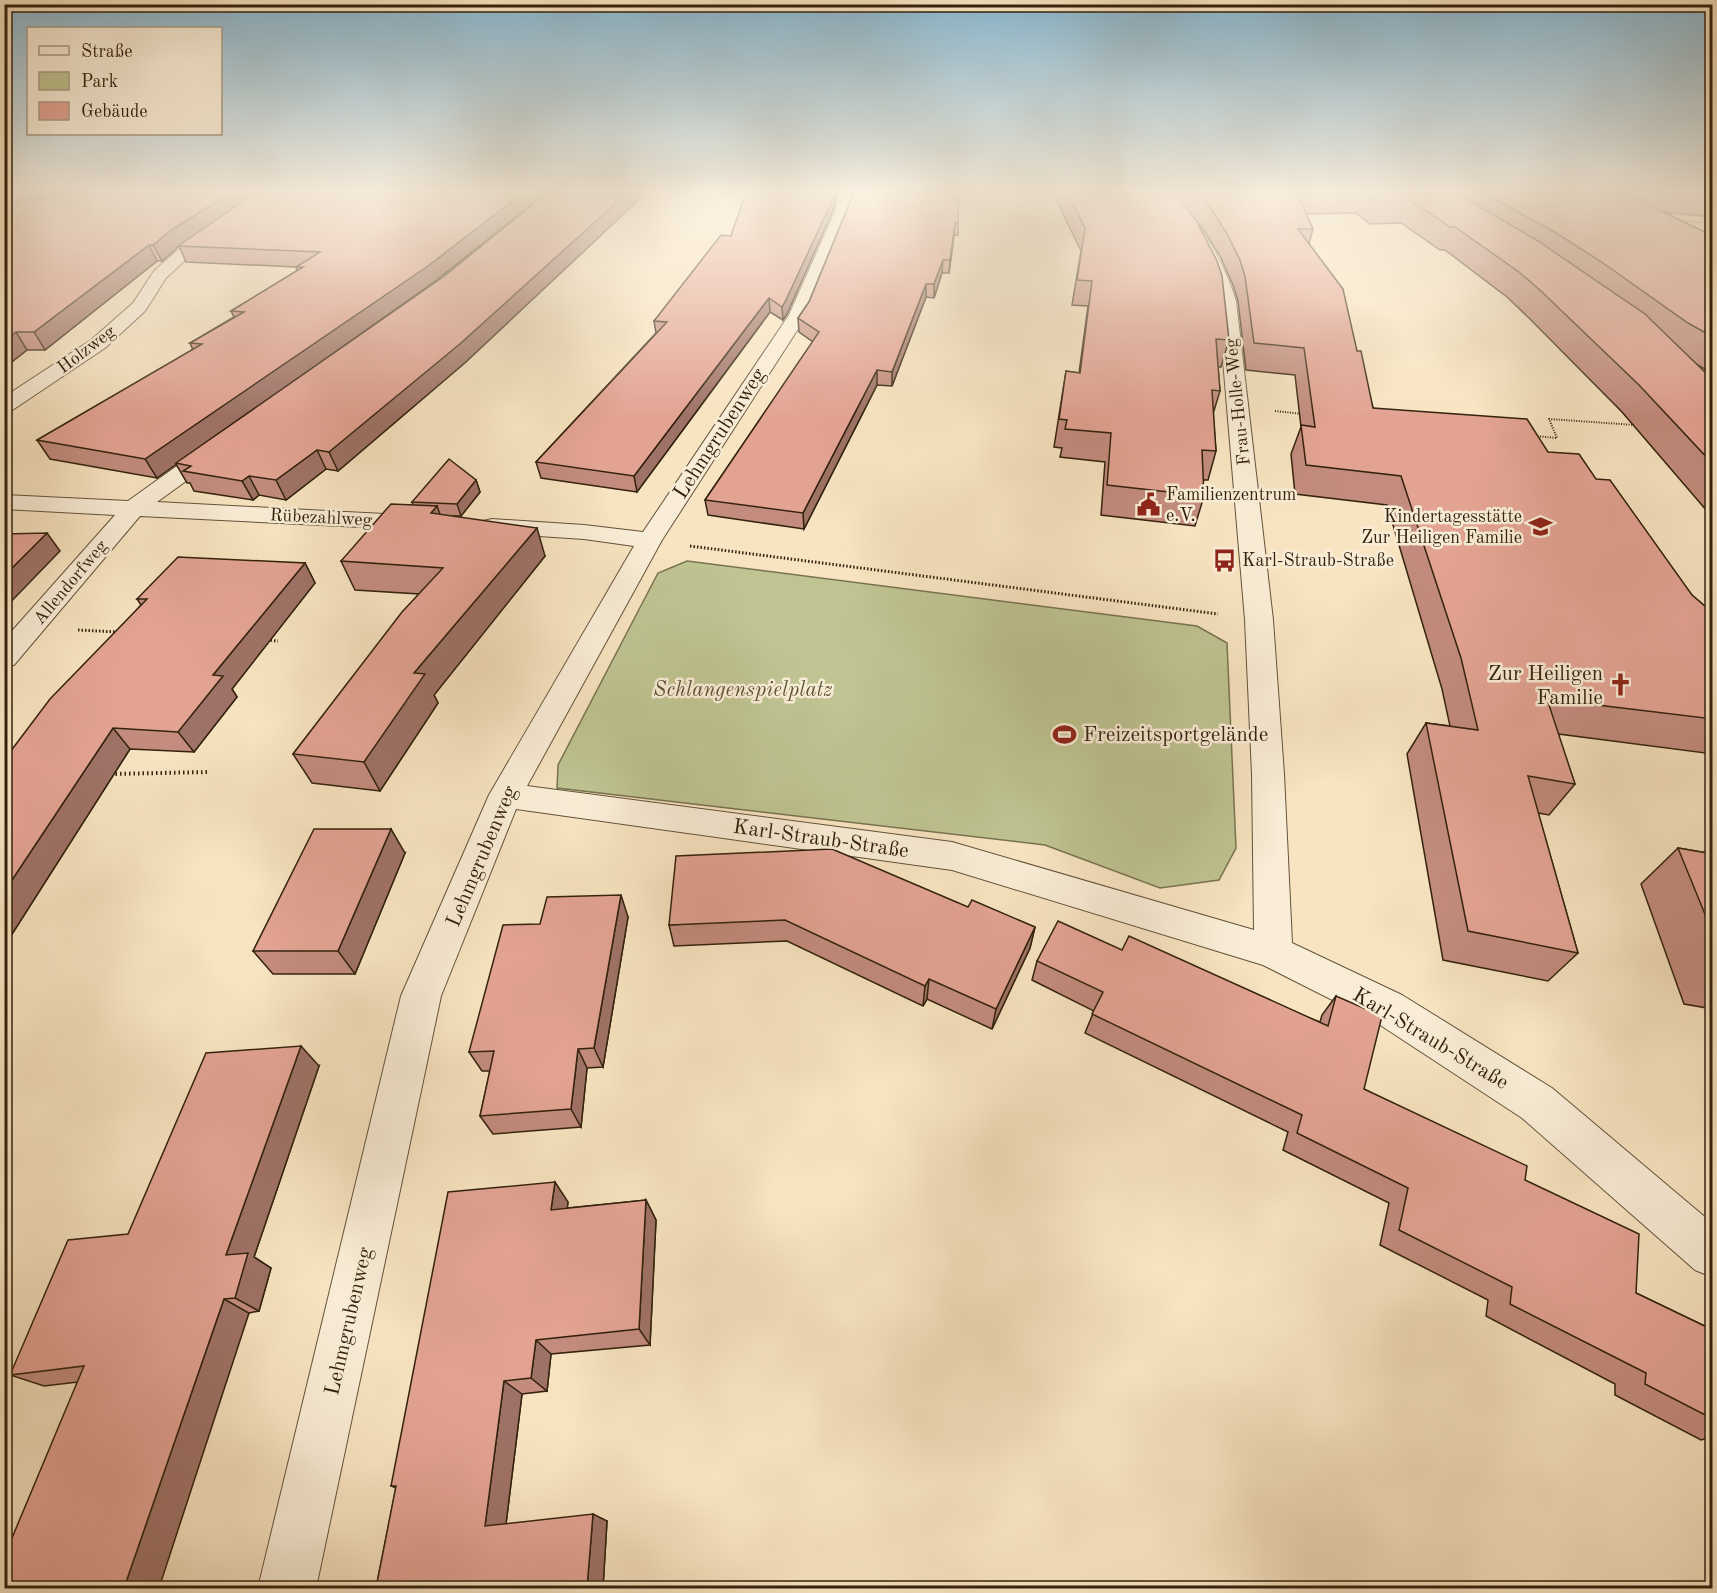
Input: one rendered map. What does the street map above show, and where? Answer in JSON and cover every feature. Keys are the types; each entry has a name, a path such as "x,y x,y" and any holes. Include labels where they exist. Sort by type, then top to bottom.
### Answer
{"street":[{"name":"Holzweg","path":"4,407 98,344 139,308 160,275 168,267"},
{"name":"Lehmgrubenweg","path":"287,1588 421,996 505,795 650,540 798,315 818,267"},
{"name":"Frau-Holle-Weg","path":"1217,267 1227,301 1259,620 1268,774 1273,952"},
{"path":"135,507 230,438"},
{"name":"Rübezahlweg","path":"4,501 454,524 584,532 650,540"},
{"name":"Allendorfweg","path":"4,658 135,507"},
{"name":"Karl-Straub-Straße","path":"505,795 952,855 1273,952 1388,1008 1537,1102 1713,1253"}],"path":[{"path":"1238,408 1309,414"},
{"path":"1533,436 1557,438 1549,418 1642,426"},
{"path":"650,540 1259,620"},
{"path":"31,627 125,632"},
{"path":"266,640 278,640"},
{"path":"107,774 209,772"}],"green space":[{"name":"Schlangenspielplatz","path":"687,561 1197,626 1227,643 1236,848 1219,880 1160,888 1045,845 557,788 558,765 658,573"}],"building":[{"path":"4,267 119,267 34,332 16,332 4,341"},
{"path":"302,267 426,267 145,459 37,440 202,344 190,343 244,312 231,311"},
{"path":"455,267 545,267 461,343 329,452 317,450 276,480 249,476 242,481 183,471 191,466 176,463"},
{"path":"696,267 801,267 782,307 769,298 634,476 536,462 667,322 654,321"},
{"path":"823,267 940,267 934,284 926,284 892,372 877,370 803,513 705,500 819,332 798,318 809,302"},
{"path":"1079,267 1219,267 1229,340 1216,339 1220,391 1212,390 1216,451 1202,450 1204,496 1107,485 1111,433 1065,429 1067,420 1059,419 1066,371 1080,373 1092,281 1077,280"},
{"path":"1242,267 1327,267 1343,289 1357,351 1361,351 1373,408 1527,419 1548,452 1579,454 1596,479 1610,480 1692,595 1713,613 1713,719 1547,699 1575,784 1528,776 1578,953 1468,931 1426,723 1478,730 1461,658 1401,476 1306,465 1301,425 1315,427 1304,348 1254,343"},
{"path":"1512,267 1577,267 1645,314 1713,380 1713,464 1639,385"},
{"path":"1609,267 1713,267 1713,337 1688,323"},
{"path":"449,459 476,480 457,504 412,502"},
{"path":"391,504 437,506 431,513 537,528 414,673 425,674 364,762 293,754 402,612 443,568 341,561"},
{"path":"47,533 4,576 4,534"},
{"path":"178,557 305,563 213,675 223,676 178,732 113,728 4,892 4,760 50,699 147,599 137,599"},
{"path":"314,829 391,829 338,951 253,951"},
{"path":"1678,848 1713,854 1713,934"},
{"path":"832,849 968,907 972,900 1035,927 996,1009 929,979 925,986 785,920 669,925 676,856"},
{"path":"621,895 594,1048 578,1049 571,1109 480,1116 494,1051 469,1052 503,925 540,924 547,897"},
{"path":"1058,921 1122,950 1129,936 1328,1026 1336,996 1382,1016 1364,1089 1527,1166 1525,1180 1639,1234 1636,1293 1713,1330 1713,1419 1645,1384 1646,1373 1510,1304 1512,1287 1399,1230 1408,1188 1297,1133 1302,1115 1092,1014 1103,992 1037,961"},
{"path":"301,1046 226,1255 248,1253 235,1298 224,1299 124,1588 4,1588 4,1557 84,1366 10,1375 68,1240 128,1234 206,1053"},
{"path":"555,1182 551,1210 646,1200 639,1329 536,1340 531,1378 504,1381 485,1526 593,1514 587,1588 376,1588 396,1486 391,1486 448,1192"}],"place":[{"name":"Familienzentrum e.V.","path":"1148,504"},
{"name":"Kindertagesstätte Zur Heiligen Familie","path":"1540,526"},
{"name":"Karl-Straub-Straße","path":"1224,560"},
{"name":"Zur Heiligen Familie","path":"1621,685"},
{"name":"Freizeitsportgelände","path":"1065,734"}]}
